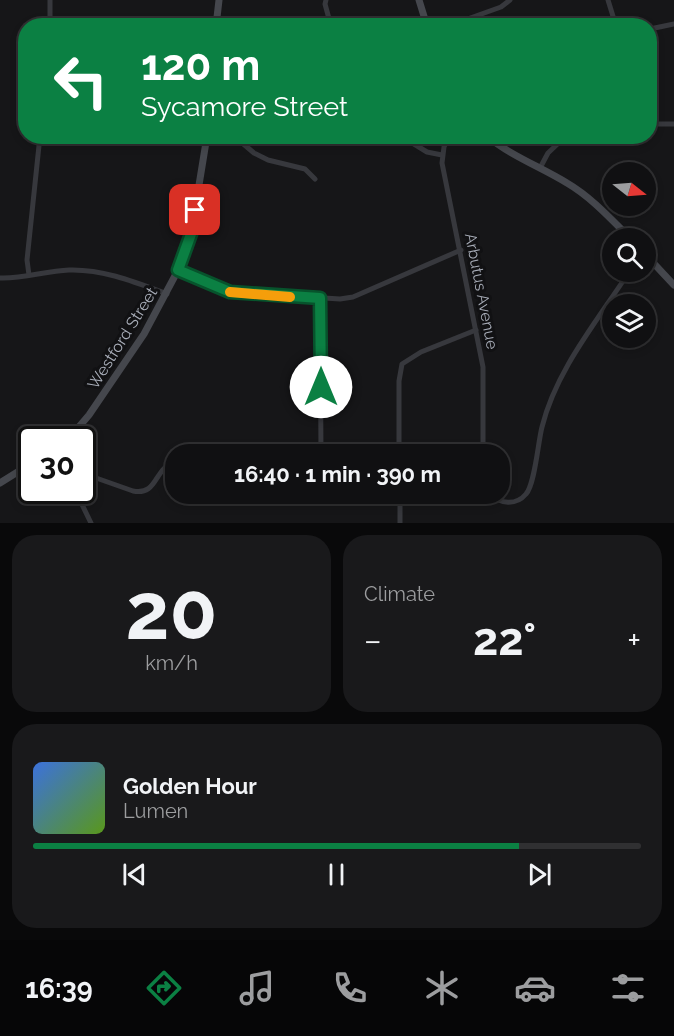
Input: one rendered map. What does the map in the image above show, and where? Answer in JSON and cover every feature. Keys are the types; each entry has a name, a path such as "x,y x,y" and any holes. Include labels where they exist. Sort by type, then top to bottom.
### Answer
{"main road":[{"path":"217,18 219,0"},
{"path":"419,0 425,18"},
{"name":"Westford Street","path":"80,426 144,334 178,270 191,234 206,144"},
{"path":"498,144 570,185 619,228"},
{"path":"656,266 674,285"},
{"path":"0,483 18,472"}],"street":[{"path":"50,0 51,18"},
{"path":"326,0 328,18"},
{"path":"470,18 501,7 510,0"},
{"path":"608,0 614,18"},
{"path":"657,28 674,24"},
{"path":"657,124 674,124"},
{"path":"29,275 27,260 39,144"},
{"path":"243,144 268,160 305,169 315,179"},
{"path":"414,144 427,152 442,155 447,144"},
{"path":"540,168 548,153 558,144"},
{"name":"Arbutus Avenue","path":"442,155 484,376 483,444"},
{"path":"178,270 230,292 340,299 353,297 461,250"},
{"path":"0,278 67,270 98,272 167,294"},
{"path":"510,502 520,499 528,491 541,428 556,388 622,282"},
{"path":"320,298 321,444"},
{"path":"399,444 399,381 402,364 421,352 476,330"},
{"path":"96,478 142,492 149,490 165,468"},
{"path":"82,504 91,523"},
{"path":"400,504 400,523"}],"slow traffic":[{"path":"230,292 290,297"}],"route":[{"path":"195,210 191,234 178,270 230,292 320,298 321,387"}]}
